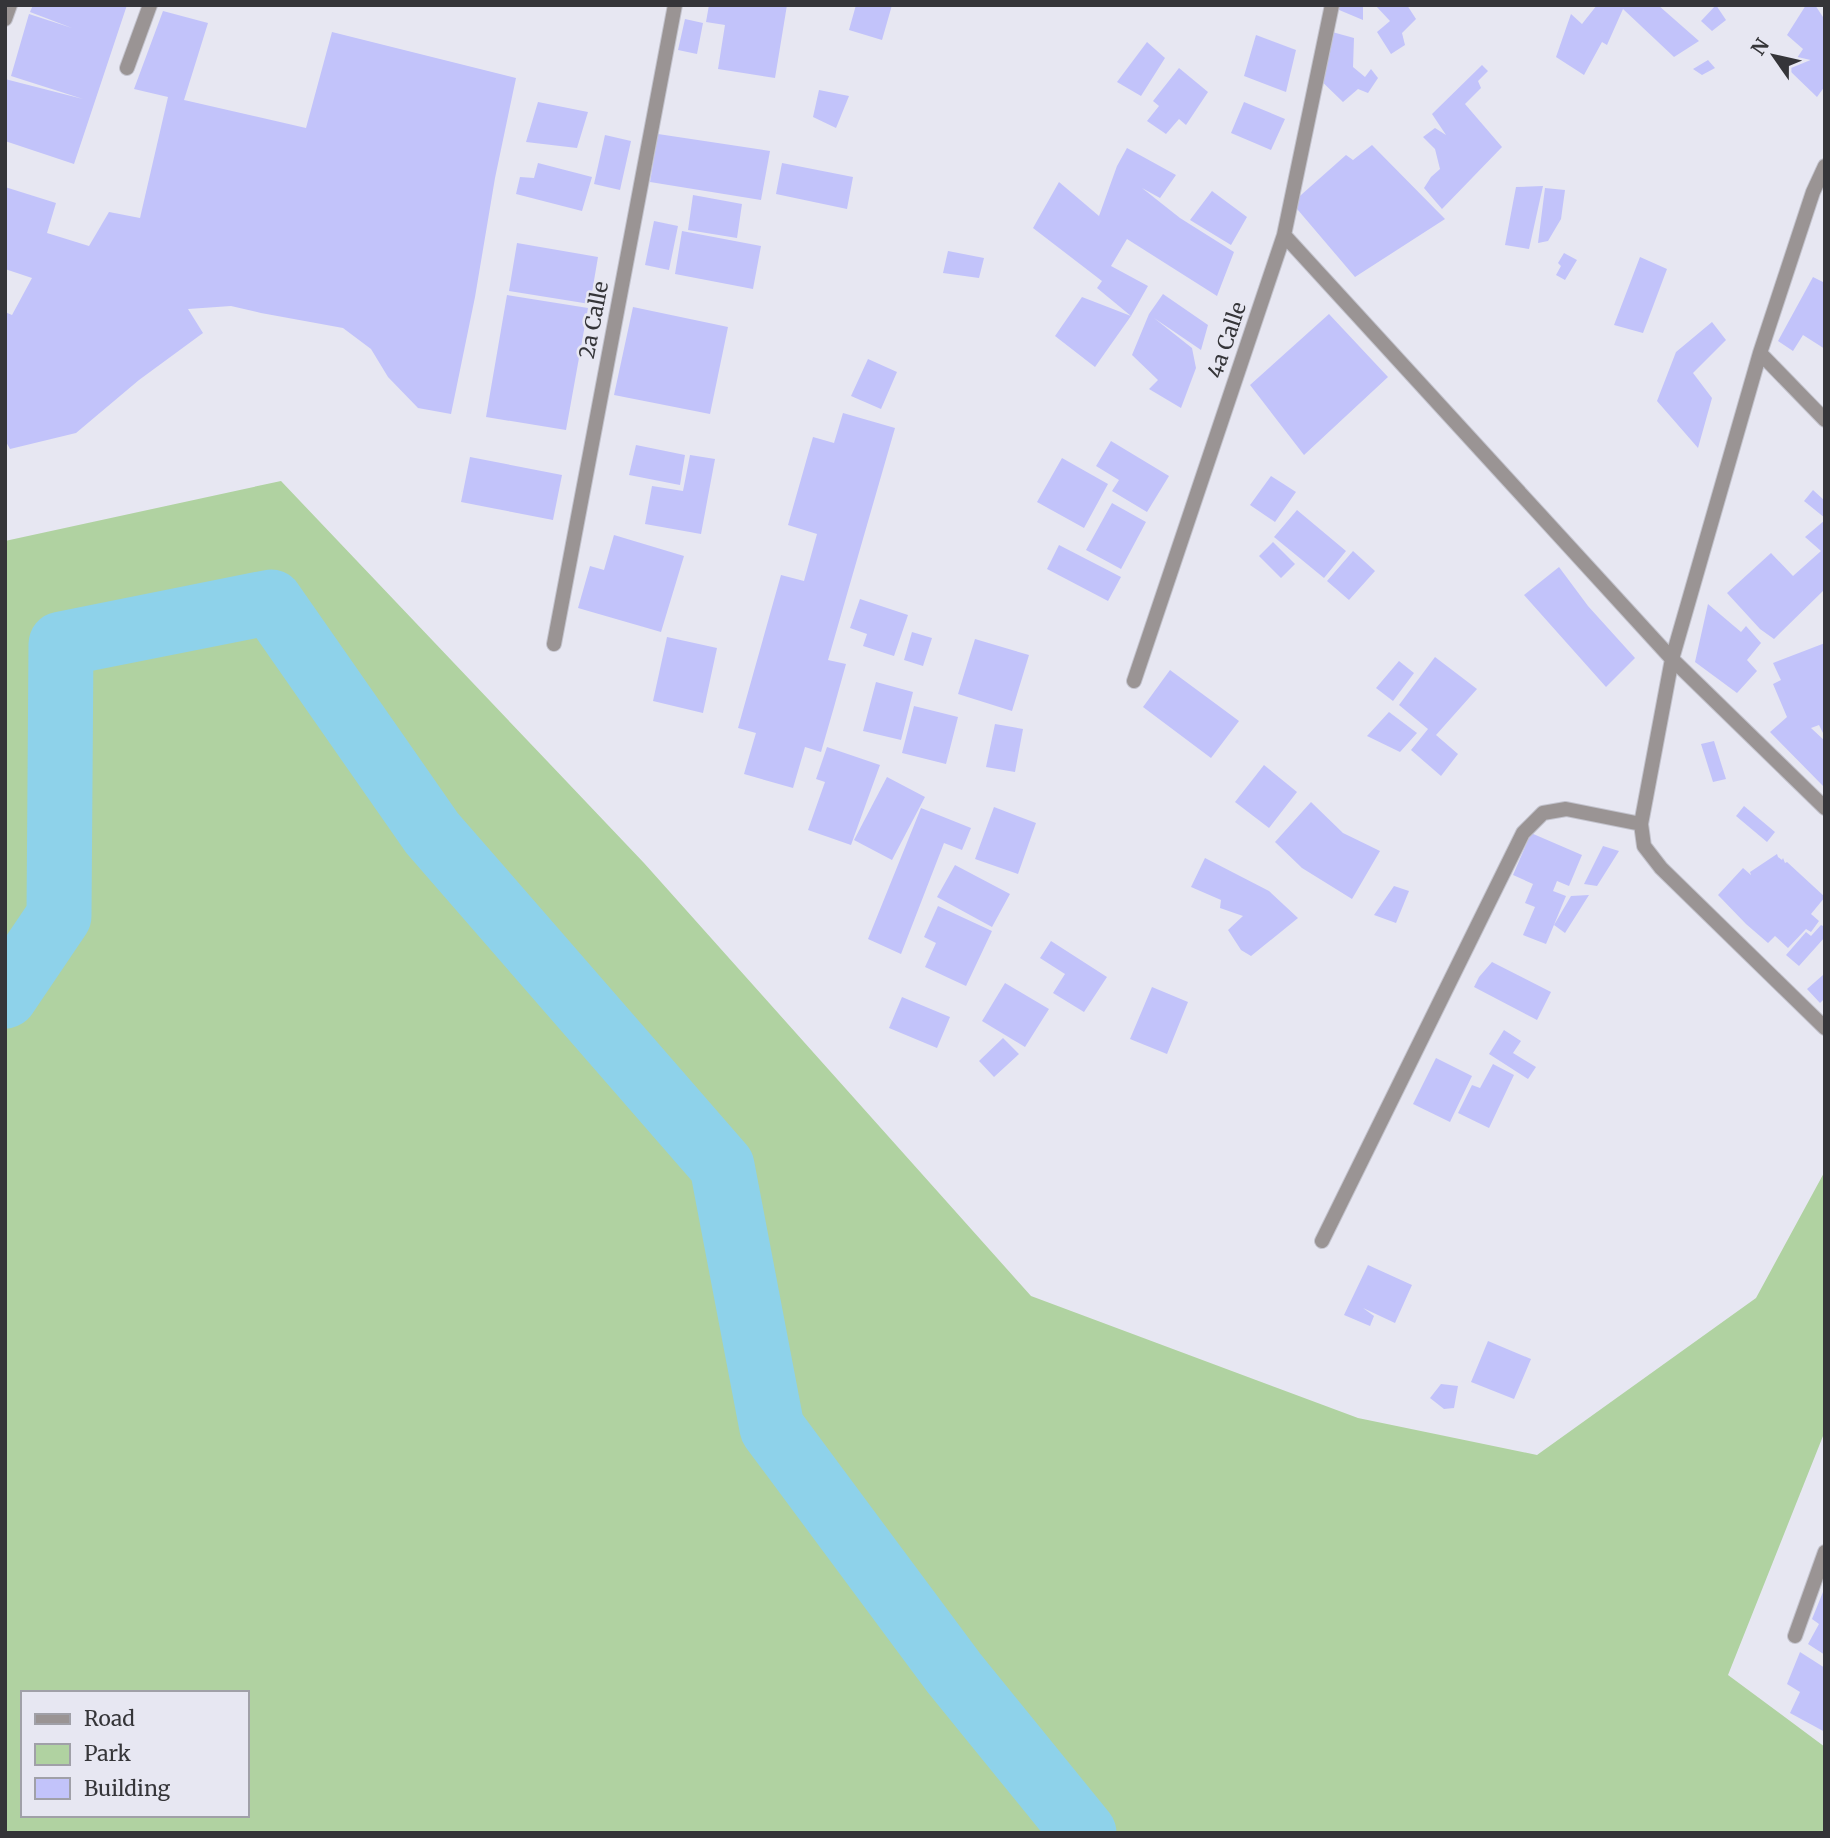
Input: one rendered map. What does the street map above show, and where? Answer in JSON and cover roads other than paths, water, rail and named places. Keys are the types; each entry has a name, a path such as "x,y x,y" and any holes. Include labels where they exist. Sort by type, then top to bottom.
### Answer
{"street":[{"path":"5,19 10,5"},
{"path":"127,68 150,5"},
{"name":"2a Calle","path":"554,643 675,5"},
{"name":"4a Calle","path":"1134,681 1284,235 1332,5"},
{"path":"1825,166 1813,192 1760,354 1672,659 1641,824 1644,846 1661,868 1825,1028"},
{"path":"1284,235 1672,659 1825,808"},
{"path":"1760,354 1825,420"},
{"path":"1322,1241 1523,833 1543,813 1566,809 1641,824"},
{"path":"1795,1636 1825,1552"}],"waterway":[{"path":"5,996 59,916 61,644 271,602 432,833 722,1166 772,1428 954,1673 1084,1833"}]}
